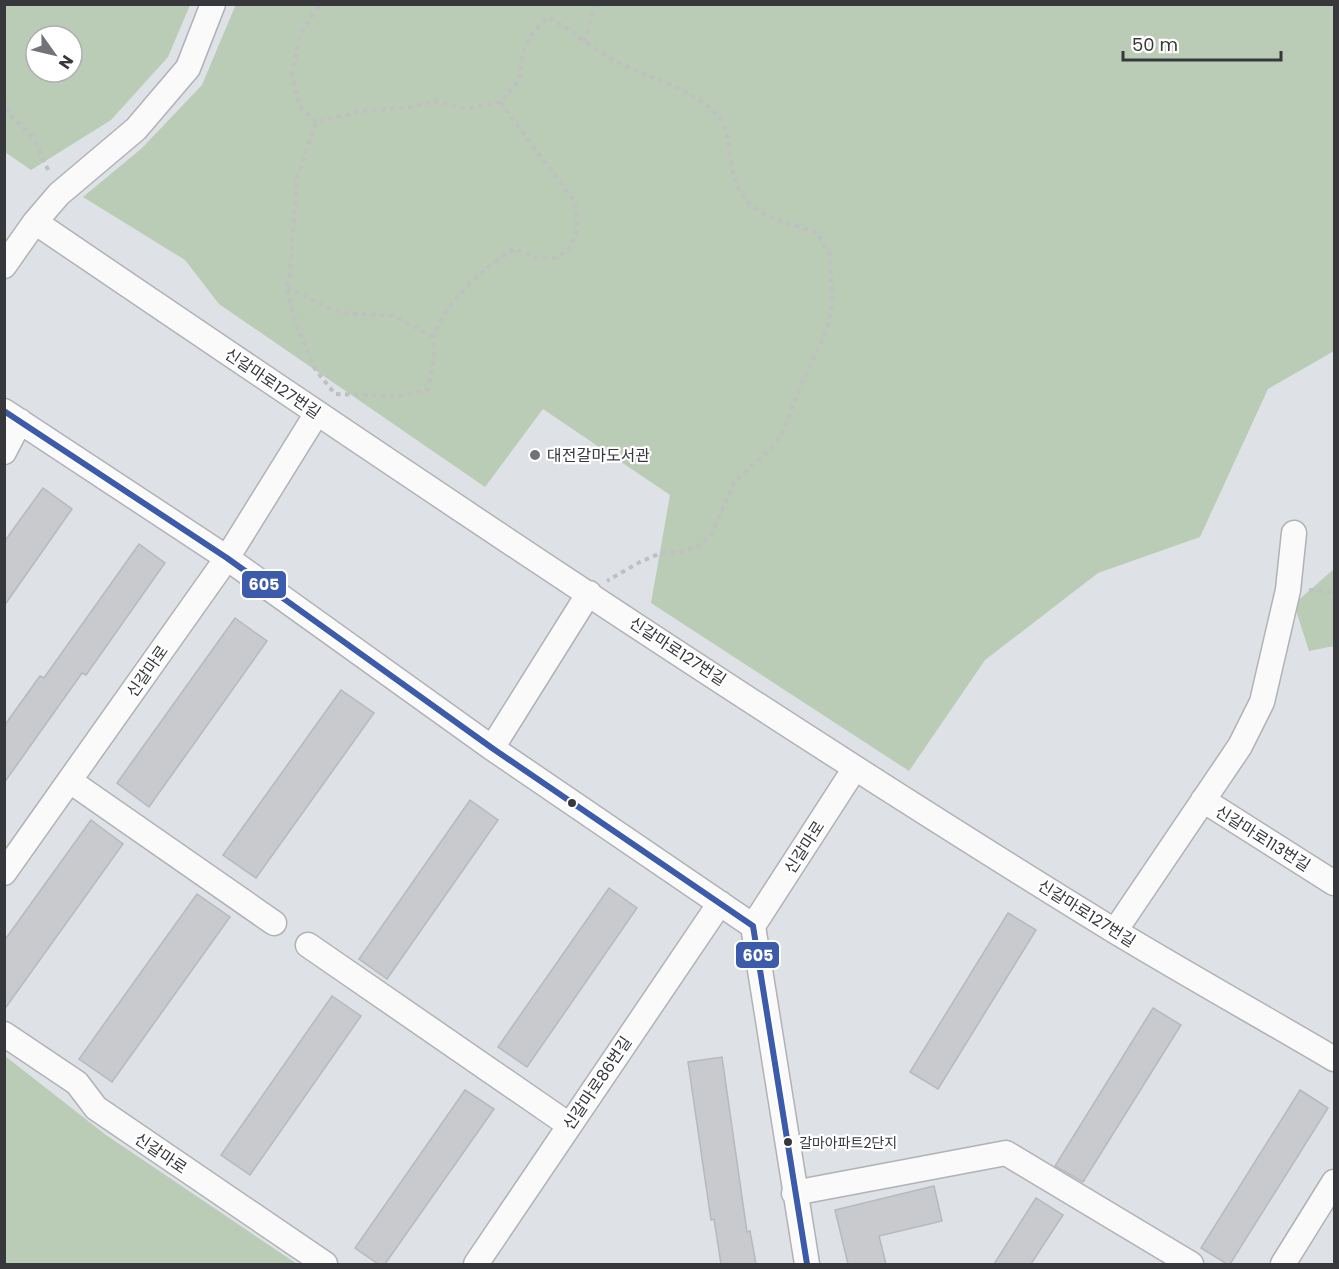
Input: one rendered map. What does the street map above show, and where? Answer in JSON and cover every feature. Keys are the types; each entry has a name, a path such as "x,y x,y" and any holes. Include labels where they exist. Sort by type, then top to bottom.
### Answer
{"street":[{"path":"4,266 35,222 59,194 136,129 188,68 213,4"},
{"name":"신갈마로127번길","path":"35,222 317,414 855,768 1115,931 1335,1059"},
{"name":"신갈마로","path":"4,873 227,558 317,414"},
{"path":"4,452 12,416 227,558 492,748 753,926 807,1264"},
{"path":"1203,800 1240,746 1262,702 1288,590 1294,533"},
{"path":"492,748 589,592"},
{"name":"신갈마로","path":"753,926 855,768"},
{"path":"70,781 274,922"},
{"name":"신갈마로113번길","path":"1115,931 1203,800 1335,883"},
{"name":"신갈마로86번길","path":"476,1264 720,903"},
{"path":"308,945 569,1125"},
{"name":"신갈마로","path":"4,1034 77,1083 96,1108 325,1264"},
{"path":"794,1193 1006,1153 1191,1264"},
{"path":"1283,1264 1326,1213 1335,1182"}],"path":[{"path":"316,122 299,106 292,74 301,32 320,4"},
{"path":"585,42 595,4"},
{"path":"316,122 363,111 404,108 436,101 466,109 500,102 520,80 520,54 536,28 548,17 569,28 585,42 631,69 695,98 718,116 730,143 736,183 751,207 765,217 817,233 830,255 832,305 827,329 799,389 783,432 775,445 735,481 712,533 701,545 682,552 661,553 640,562 589,592"},
{"path":"4,99 8,113 33,137 59,194"},
{"path":"316,122 297,178 290,274 286,287 296,322 315,369 335,394 399,396 428,389 434,358 434,337 442,318 460,295 498,258 515,249 535,257 555,258 570,249 578,227 574,201 500,102"},
{"path":"286,287 328,308 349,314 392,315 434,337"}],"green space":[{"path":"5,4 190,4 168,57 111,120 31,170 5,152"},
{"path":"236,4 1334,5 1334,351 1268,389 1200,537 1098,573 985,660 909,771 651,603 670,495 543,409 485,487 219,304 185,260 83,197 142,148 202,85"},
{"path":"1334,569 1334,646 1309,651 1294,604"},
{"path":"5,1056 106,1135 297,1264 5,1264"}],"building":[{"path":"43,488 72,509 4,606 4,542"},
{"path":"139,544 165,563 86,675 82,673 4,783 4,726 40,676 44,678"},
{"path":"235,618 267,641 149,807 117,783"},
{"path":"341,690 374,713 256,878 223,855"},
{"path":"470,800 498,820 387,979 359,959"},
{"path":"91,820 123,844 4,1010 4,941"},
{"path":"609,888 637,908 527,1067 498,1047"},
{"path":"197,894 230,917 112,1082 79,1059"},
{"path":"1008,913 1036,930 938,1089 910,1072"},
{"path":"332,996 361,1016 250,1175 221,1155"},
{"path":"1153,1008 1181,1025 1083,1182 1055,1166"},
{"path":"722,1057 747,1232 750,1231 756,1264 721,1264 714,1219 711,1220 688,1062"},
{"path":"465,1090 494,1109 385,1264 378,1264 355,1248"},
{"path":"1300,1090 1328,1108 1230,1264 1227,1264 1201,1248"},
{"path":"934,1186 942,1221 879,1236 886,1264 848,1264 835,1210"},
{"path":"1036,1198 1063,1215 1031,1264 994,1264"}],"transit line":[{"name":"605","path":"4,411 227,558 492,748 753,926 807,1264"}],"place":[{"name":"대전갈마도서관","path":"535,455"},
{"name":"갈마아파트2단지","path":"788,1142"}]}
